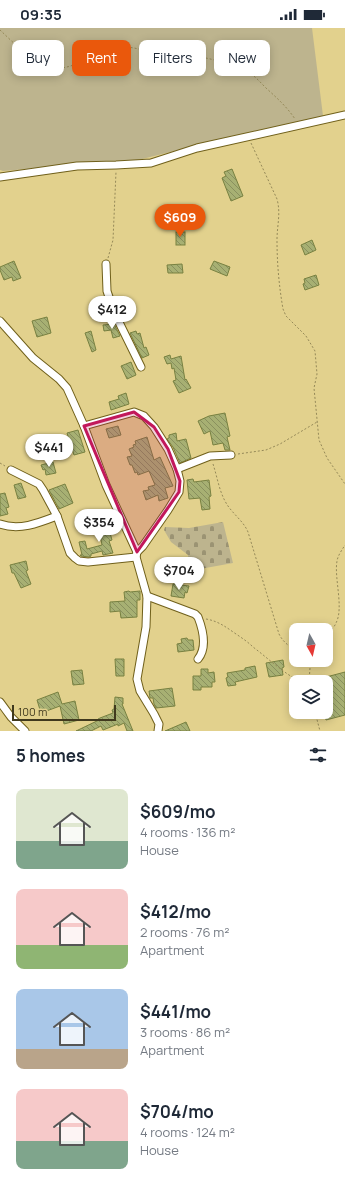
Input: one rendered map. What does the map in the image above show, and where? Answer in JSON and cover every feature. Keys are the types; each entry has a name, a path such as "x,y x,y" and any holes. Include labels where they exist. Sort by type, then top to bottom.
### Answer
{"street":[{"path":"0,177 76,166 151,162 197,148 345,115"},
{"path":"106,264 107,291 125,335 142,367"},
{"path":"0,321 33,358 59,379 67,388 84,426 106,485 137,554 147,596 146,627 137,679 140,691 154,714 158,724 158,731"},
{"path":"11,470 39,484 57,516 70,553 79,561 88,562 137,554 179,492 180,480 177,469 168,449 154,427 144,416 134,412 84,426"},
{"path":"177,469 210,456 231,455"},
{"path":"0,524 6,526 26,526 57,516"},
{"path":"147,596 195,614 198,617 203,634 201,655 198,660"},
{"path":"0,702 24,731"}],"path":[{"path":"0,30 30,57 47,67 54,68 71,66 104,50 120,47 173,55 187,55 219,61 248,72 254,76 281,101 299,125"},
{"path":"248,136 277,200 279,209 277,254 283,309 286,316 306,336 315,351 317,374 314,388 319,440 323,451 345,484"},
{"path":"106,264 113,240 116,165"},
{"path":"231,455 266,450 280,444 317,422"},
{"path":"210,456 224,499 232,511 243,522 248,532 279,634 289,646"},
{"path":"333,628 338,617 337,560 345,545"},
{"path":"198,617 222,624 290,675"},
{"path":"317,719 320,731"}],"highlighted area":[{"path":"134,412 154,427 168,449 180,481 179,492 137,552 84,426"}],"green space":[{"path":"0,28 312,28 323,116 138,160 3,171 0,170"},
{"path":"223,522 233,563 200,569 199,566 192,566 189,563 188,555 171,542 164,530 165,527 189,528"}],"building":[{"path":"232,169 243,196 231,201 222,178 226,176 224,172"},
{"path":"176,232 185,232 185,245 176,245"},
{"path":"312,240 316,250 305,255 301,245"},
{"path":"14,261 21,278 13,281 12,277 4,280 0,267"},
{"path":"214,261 230,267 227,276 210,269"},
{"path":"182,264 183,273 168,273 167,265"},
{"path":"316,275 319,285 305,290 303,284 305,283 304,279"},
{"path":"47,317 51,333 37,337 32,321"},
{"path":"114,324 120,336 113,338 111,330 104,331 103,325"},
{"path":"91,331 96,350 92,352 85,333"},
{"path":"136,331 137,334 140,333 144,348 146,347 149,355 142,358 130,333"},
{"path":"170,355 171,359 181,356 185,380 186,379 191,388 179,393 173,381 176,380 174,368 172,369 171,363 167,364 164,357"},
{"path":"131,362 136,375 127,379 121,366"},
{"path":"126,393 129,404 111,410 109,402 119,399 118,396"},
{"path":"225,413 230,436 227,437 230,450 225,450 223,443 213,445 210,431 204,434 198,421 209,416"},
{"path":"118,426 121,435 109,438 106,429"},
{"path":"78,430 85,452 74,455 67,433"},
{"path":"176,433 177,441 186,439 191,458 180,463 173,447 167,439 169,438 169,435"},
{"path":"147,437 154,460 160,457 173,486 165,488 168,498 159,501 158,495 146,500 143,491 149,490 148,487 155,485 149,471 138,475 137,472 135,473 132,465 130,465 127,457 132,456 129,449 134,447 133,445 136,444 135,441"},
{"path":"53,462 56,473 46,475 45,469 43,470 41,465"},
{"path":"193,479 194,482 209,480 211,496 209,497 210,509 202,510 200,498 189,499 187,480"},
{"path":"21,483 26,497 18,499 14,485"},
{"path":"65,484 73,503 59,509 49,490"},
{"path":"5,493 9,507 6,508 8,514 0,516 0,494"},
{"path":"106,519 112,540 109,541 113,553 103,555 102,551 91,554 89,557 81,556 79,542 85,541 87,549 102,545 99,529 103,528 100,521"},
{"path":"26,561 28,570 26,571 31,584 21,588 14,573 12,573 10,565"},
{"path":"173,584 189,586 187,593 185,592 184,598 171,596"},
{"path":"140,591 140,600 137,600 137,617 121,618 120,611 110,612 110,602 125,601 124,592"},
{"path":"187,638 188,640 193,640 194,650 178,652 177,644 182,643 181,639"},
{"path":"115,659 124,659 124,676 116,676"},
{"path":"283,660 283,675 269,677 266,663"},
{"path":"255,666 257,677 235,682 236,685 228,686 226,678 228,677 227,673 245,670 245,668"},
{"path":"201,669 208,669 208,673 214,672 215,682 212,682 212,687 201,687 201,690 193,690 193,676 201,676"},
{"path":"82,670 84,684 73,685 71,671"},
{"path":"345,672 345,715 333,718 333,675"},
{"path":"172,688 175,706 156,708 153,698 150,698 149,691"},
{"path":"58,692 62,704 75,701 79,720 64,724 60,706 41,713 37,700"},
{"path":"115,697 123,698 122,704 133,731 127,731 124,723 103,730 101,726 91,731 76,731 113,713 112,710 114,709"},
{"path":"186,722 190,731 165,731"}]}
